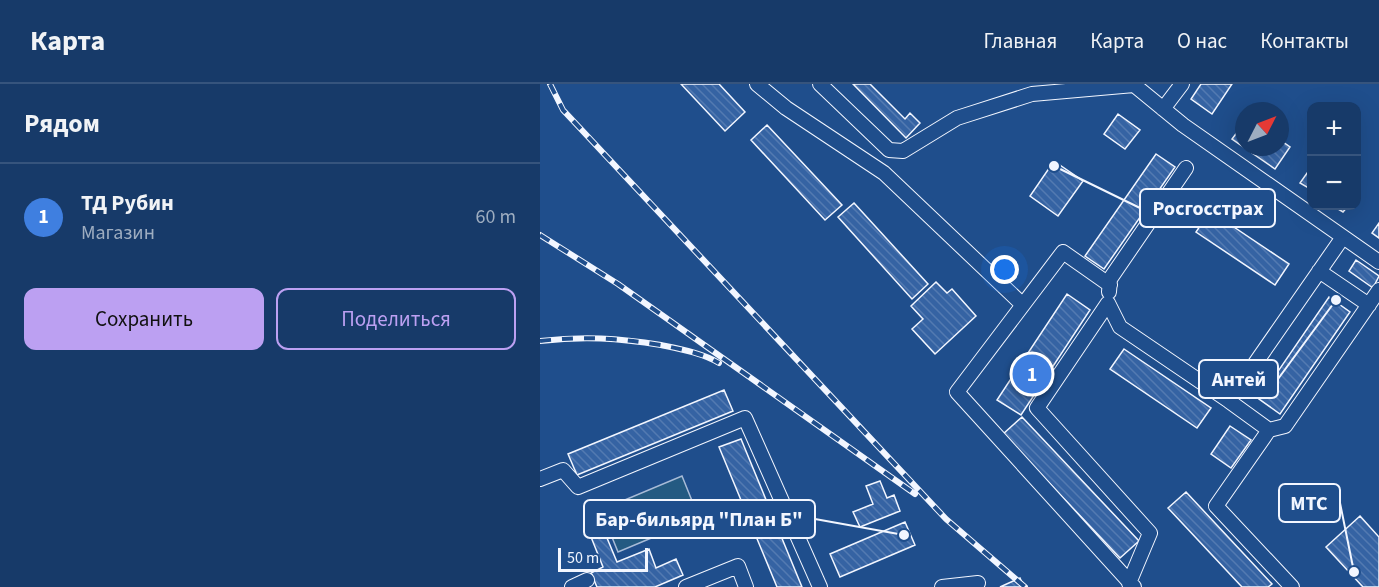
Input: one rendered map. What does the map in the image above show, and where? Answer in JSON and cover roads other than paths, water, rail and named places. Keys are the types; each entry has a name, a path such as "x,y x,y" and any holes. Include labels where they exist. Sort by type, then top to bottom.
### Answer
{"street":[{"path":"758,84 786,108 884,173 1023,305"},
{"path":"819,84 889,150 903,151 957,118 1032,94 1133,85 1183,125 1379,262"},
{"path":"1163,109 1182,84"},
{"path":"1110,285 1064,252 957,392 1132,585 1150,533 1037,408 1108,303 1110,285 1110,279 1186,168"},
{"path":"1230,401 1343,237"},
{"path":"1319,271 1369,305"},
{"path":"1285,584 1216,506 1269,430 1285,426 1379,290"},
{"path":"1108,303 1120,327 1269,430"},
{"path":"540,479 563,470 578,487 745,418 820,587"},
{"path":"686,587 738,566 746,587"},
{"path":"572,587 587,580"},
{"path":"942,587 978,583"}],"railway":[{"path":"550,84 563,110 946,519 1025,587"},
{"path":"540,235 618,284 915,494"},
{"path":"540,341 586,338 630,341 683,350 719,363"}],"place":[{"name":"Росгосстрах","path":"1054,166"},
{"name":"Антей","path":"1336,300"},
{"name":"ТД Рубин","path":"1032,374"},
{"name":"Бар-бильярд \"План Б\"","path":"904,535"},
{"name":"МТС","path":"1354,572"}]}
